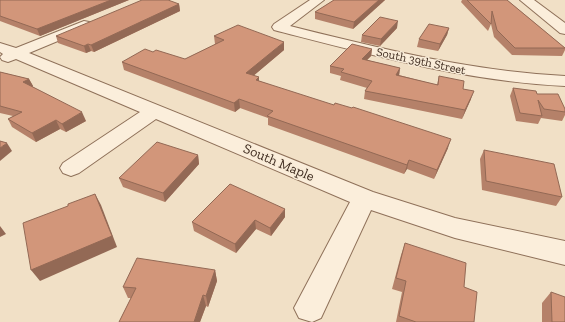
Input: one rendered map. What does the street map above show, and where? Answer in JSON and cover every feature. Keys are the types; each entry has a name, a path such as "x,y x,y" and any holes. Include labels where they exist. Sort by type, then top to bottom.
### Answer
{"street":[{"name":"South 39th Street","path":"318,0 279,28 469,72 539,81 565,81"},
{"path":"526,0 565,30"},
{"path":"5,54 94,21"},
{"name":"South Maple","path":"5,54 155,111 364,198 455,228 565,253"},
{"path":"71,168 155,111"},
{"path":"310,308 364,198"}],"building":[{"path":"0,0 111,0 37,29 0,16"},
{"path":"142,0 168,0 179,4 91,45 88,44 84,46 56,36"},
{"path":"334,0 379,0 354,22 315,12"},
{"path":"467,0 507,0 565,48 515,48 497,30 492,11 491,24"},
{"path":"380,17 398,21 381,39 362,35"},
{"path":"429,24 449,28 440,44 419,39"},
{"path":"238,25 284,42 246,73 259,77 256,80 334,105 335,103 353,107 451,139 437,170 409,160 407,165 267,116 273,111 239,99 234,103 122,62 145,49 153,52 156,50 185,59 224,40 214,36"},
{"path":"352,44 372,49 362,59 400,68 396,75 438,85 439,76 464,81 463,89 474,91 465,110 365,91 372,81 341,72 344,69 330,66"},
{"path":"0,72 29,79 23,82 82,112 62,124 56,120 32,133 8,119 22,112 0,106"},
{"path":"513,88 536,91 537,94 558,94 565,112 544,109 538,100 542,116 520,113"},
{"path":"0,141 7,143 0,148"},
{"path":"157,142 198,155 163,193 119,178"},
{"path":"484,150 554,164 562,197 486,181"},
{"path":"230,184 285,209 270,228 255,220 235,244 192,222"},
{"path":"95,194 112,236 31,270 23,223"},
{"path":"405,243 466,263 464,287 477,292 474,322 416,322 399,316 406,281 396,278"},
{"path":"137,258 215,270 206,296 203,295 194,322 119,322 136,288 123,287"},
{"path":"551,292 565,297 565,322 552,322"}]}
